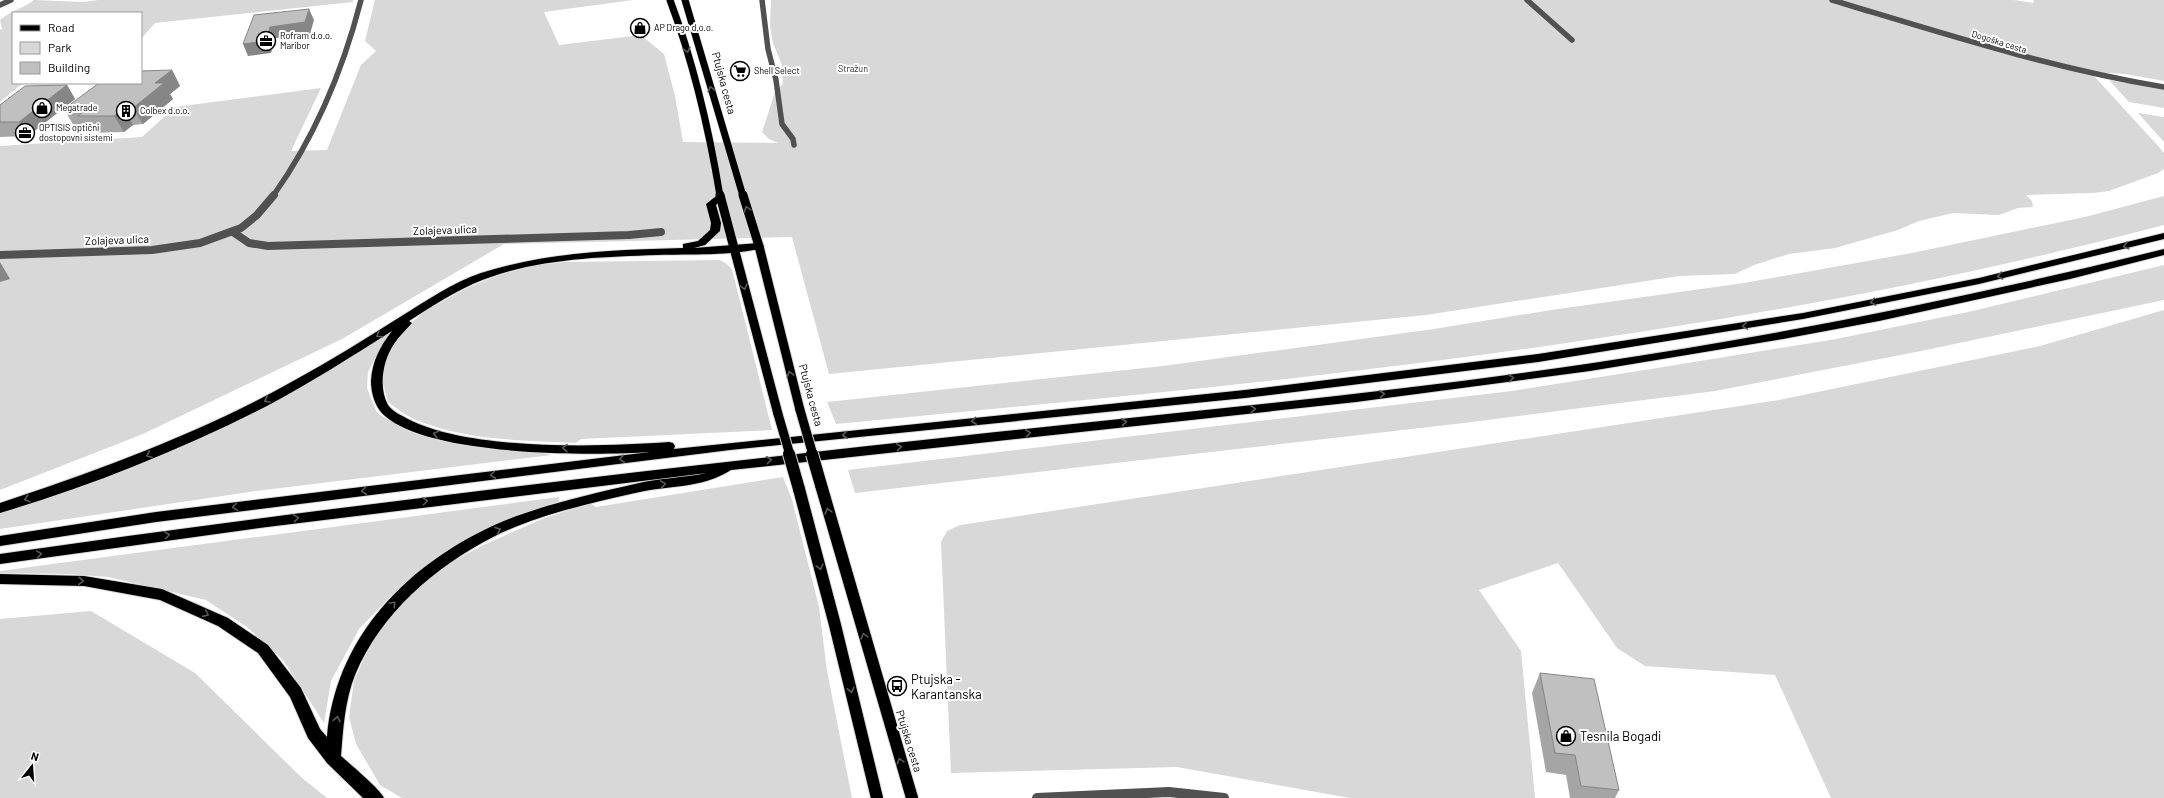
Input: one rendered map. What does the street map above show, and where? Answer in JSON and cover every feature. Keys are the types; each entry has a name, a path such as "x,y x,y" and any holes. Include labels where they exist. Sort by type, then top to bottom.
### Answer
{"highway":[{"path":"647,251 701,243 709,238 715,231 716,223 711,204 720,196"},
{"path":"0,541 156,517 730,446 1245,394 1390,377 1631,344 1803,316 1980,281 2164,236"},
{"path":"0,508 149,455 231,418 298,384 446,293 485,275 533,261 590,254 734,249 759,246"},
{"path":"0,559 409,503 731,465 1251,409 1547,373 1815,330 1996,293 2164,252"},
{"path":"424,307 392,338 380,358 376,373 377,391 382,404 391,415 409,425 436,435 479,443 529,447 612,449 657,447 702,442 730,446"},
{"path":"333,758 336,721 347,676 363,645 379,619 406,590 450,556 489,533 531,516 636,488 709,477 731,465"},
{"path":"0,579 84,581 162,595 223,622 263,649 296,692 314,733 333,758 365,790 376,798"}],"main road":[{"path":"670,0 693,74 714,159 720,196 835,625 876,798"},
{"name":"Ptujska cesta","path":"684,0 727,146 759,246 800,410 912,798"}],"street":[{"path":"0,5 11,0"},
{"name":"Zolajeva ulica","path":"0,255 155,250 194,245 232,232 260,212 276,193 307,144 335,86 349,49 361,0"},
{"path":"762,0 782,124 793,139 794,144"},
{"path":"1527,0 1572,40"},
{"name":"Dogoška cesta","path":"1832,0 2008,55 2086,73 2164,87"},
{"name":"Zolajeva ulica","path":"232,232 241,240 251,244 268,246 629,236 661,232"},
{"path":"1037,798 1075,795 1097,797 1169,795 1224,798"}],"green space":[{"path":"34,0 83,2 98,0 353,0 353,2 155,23 142,38 142,12 12,12"},
{"name":"Stražun","path":"375,0 633,0 544,12 559,45 641,35 664,54 675,96 683,142 778,143 769,139 762,132 775,92 783,84 782,65 773,43 770,26 771,0 2014,0 2033,3 2034,0 2164,0 2164,81 2138,76 2108,73 2094,76 2164,153 2164,169 2158,173 2109,191 2093,193 2026,195 2032,201 2033,207 2018,208 1999,215 1953,213 1919,221 1898,230 1835,248 1789,254 1754,265 1735,274 1679,276 1426,315 829,374 792,237 504,244 342,339 143,434 0,490 0,146 142,137 175,107 321,88 291,151 327,150 361,65 376,51 365,41"},
{"path":"12,12 12,84 22,84 0,102 0,30 2,29 0,20"},
{"path":"2109,80 2164,89 2164,108 2129,102"},
{"path":"2138,113 2164,117 2164,142"},
{"path":"2164,196 2164,225 1956,275 1851,296 1639,332 1533,348 1260,382 836,424 827,402 1163,366 1434,329 1551,310 1744,283 1912,253 2085,217"},
{"path":"720,260 732,269 772,430 581,439 576,443 514,440 453,432 433,426 411,417 388,402 382,379 385,357 406,327 427,310 467,288 499,275 536,265 564,262"},
{"path":"2164,265 2164,300 1921,351 1715,391 1464,423 855,493 848,470 1512,391 1836,339 1968,312"},
{"path":"2164,310 2164,798 1831,798 1775,675 1645,666 1617,648 1558,563 1479,590 1521,651 1535,798 1350,798 1177,767 951,773 941,542 947,531 960,525 1779,400 2040,346"},
{"path":"394,330 380,350 368,372 367,388 377,413 408,431 444,442 530,450 552,455 256,491 0,529 0,513 93,481 356,354"},
{"path":"783,477 792,500 819,607 827,671 852,798 402,798 380,785 356,744 349,717 354,681 372,641 408,597 445,566 481,546 542,519 590,503 596,507"},
{"path":"559,497 559,502 483,531 441,555 394,593 359,629 331,681 324,723 283,660 247,627 206,600 108,577 67,574 0,573 0,571"},
{"path":"91,611 195,673 302,778 327,798 0,798 0,619"}],"building":[{"path":"309,9 305,22 270,27 266,41 243,44 254,15"},
{"path":"172,70 155,83 164,83 133,108 124,108 114,116 78,116 87,109 64,109 98,84 142,84 142,71"},
{"path":"67,85 19,122 0,122 0,105 25,86"},
{"path":"1540,673 1594,679 1619,790 1581,786 1575,755 1555,753"}],"place":[{"name":"AP Drago d.o.o.","path":"640,28"},
{"name":"Rofram d.o.o. Maribor","path":"266,41"},
{"name":"Shell Select","path":"740,71"},
{"name":"Megatrade","path":"42,108"},
{"name":"Colbex d.o.o.","path":"126,111"},
{"name":"OPTISIS optični dostopovni sistemi","path":"25,133"},
{"name":"Ptujska - Karantanska","path":"897,686"},
{"name":"Tesnila Bogadi","path":"1566,736"}]}
